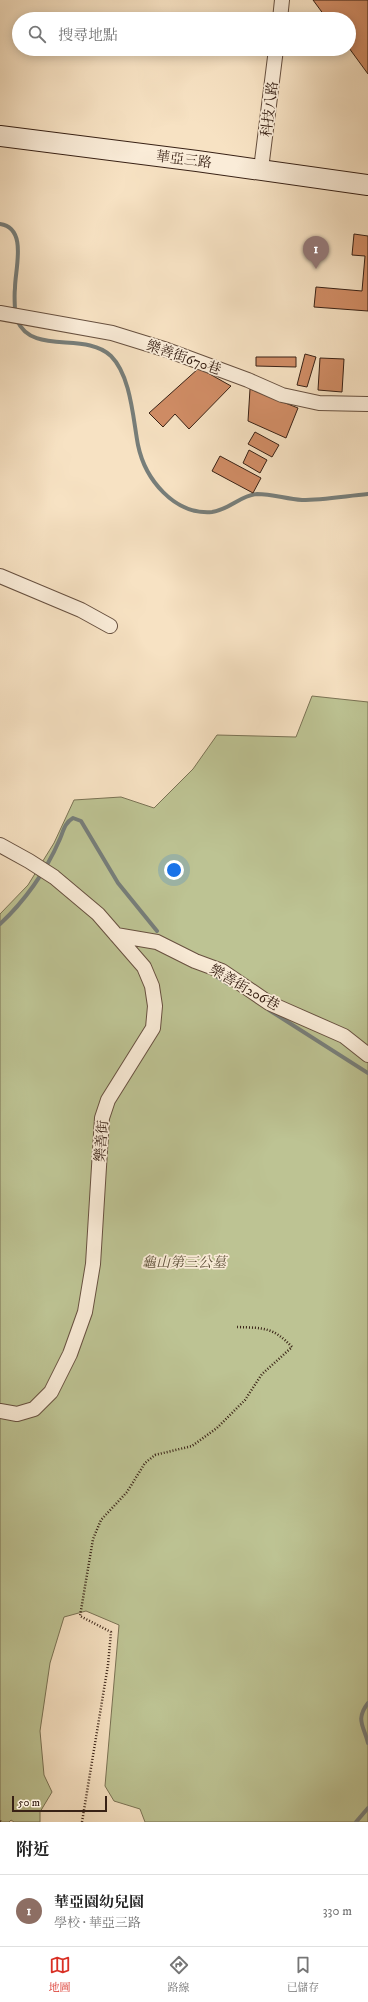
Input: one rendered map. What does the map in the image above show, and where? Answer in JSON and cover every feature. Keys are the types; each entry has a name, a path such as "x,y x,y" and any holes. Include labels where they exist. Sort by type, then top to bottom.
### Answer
{"street":[{"path":"281,12 282,0"},
{"name":"科技八路","path":"261,169 275,56"},
{"name":"華亞三路","path":"0,136 261,169 368,185"},
{"name":"樂善街670巷","path":"0,313 4,312 67,326 112,332 204,363 248,380 282,396 319,403 367,404"},
{"path":"0,576 81,610 110,626"},
{"name":"樂善街","path":"0,845 54,877 98,914 144,968 152,986 155,1006 153,1028 108,1100 102,1118 93,1264 85,1312 70,1354 51,1392 34,1409 17,1414 0,1411"},
{"name":"樂善街206巷","path":"116,935 157,942 222,971 269,1003 344,1036 368,1055"}],"path":[{"path":"82,1822 108,1665 111,1632 80,1616 92,1539 101,1520 127,1492 145,1463 155,1455 192,1446 217,1428 245,1400 262,1374 292,1347 280,1334 263,1328 237,1327"}],"green space":[{"name":"龜山第三公墓","path":"312,696 368,702 368,1822 145,1822 140,1809 114,1801 105,1786 119,1625 86,1611 64,1617 50,1663 40,1731 44,1775 52,1792 40,1812 40,1822 14,1822 11,1820 9,1822 0,1822 0,914 28,885 54,843 74,800 121,797 154,808 193,769 217,735 296,737"}],"building":[{"path":"313,0 368,0 368,74 355,56 356,12 322,12"},
{"path":"354,234 368,236 368,311 314,307 316,287 362,291 365,256 352,255"},
{"path":"305,354 316,357 307,387 297,385"},
{"path":"256,357 296,357 296,367 256,366"},
{"path":"320,358 344,359 342,392 318,390"},
{"path":"199,368 231,386 189,429 175,414 163,427 149,413"},
{"path":"250,389 298,408 286,438 248,421"},
{"path":"255,432 279,445 272,457 248,444"},
{"path":"249,450 267,460 260,473 243,463"},
{"path":"220,456 261,478 253,493 212,471"}],"waterway":[{"path":"0,224 9,227 14,233 17,241 18,260 15,291 15,313"},
{"path":"17,320 24,331 34,337 46,341 87,345 100,349 111,356 118,364 127,386 133,411 138,445 147,470 154,482 163,492 185,508 198,511 218,511 246,497 257,494 302,500 368,494"},
{"path":"0,924 18,906 34,886 48,864 66,825 73,818 81,821 118,883 157,931"},
{"path":"216,976 230,985"},
{"path":"269,1010 368,1073"},
{"path":"368,1703 364,1709 361,1719 368,1743"},
{"path":"356,1822 368,1808"}],"place":[{"name":"華亞園幼兒園","path":"316,269"}]}
